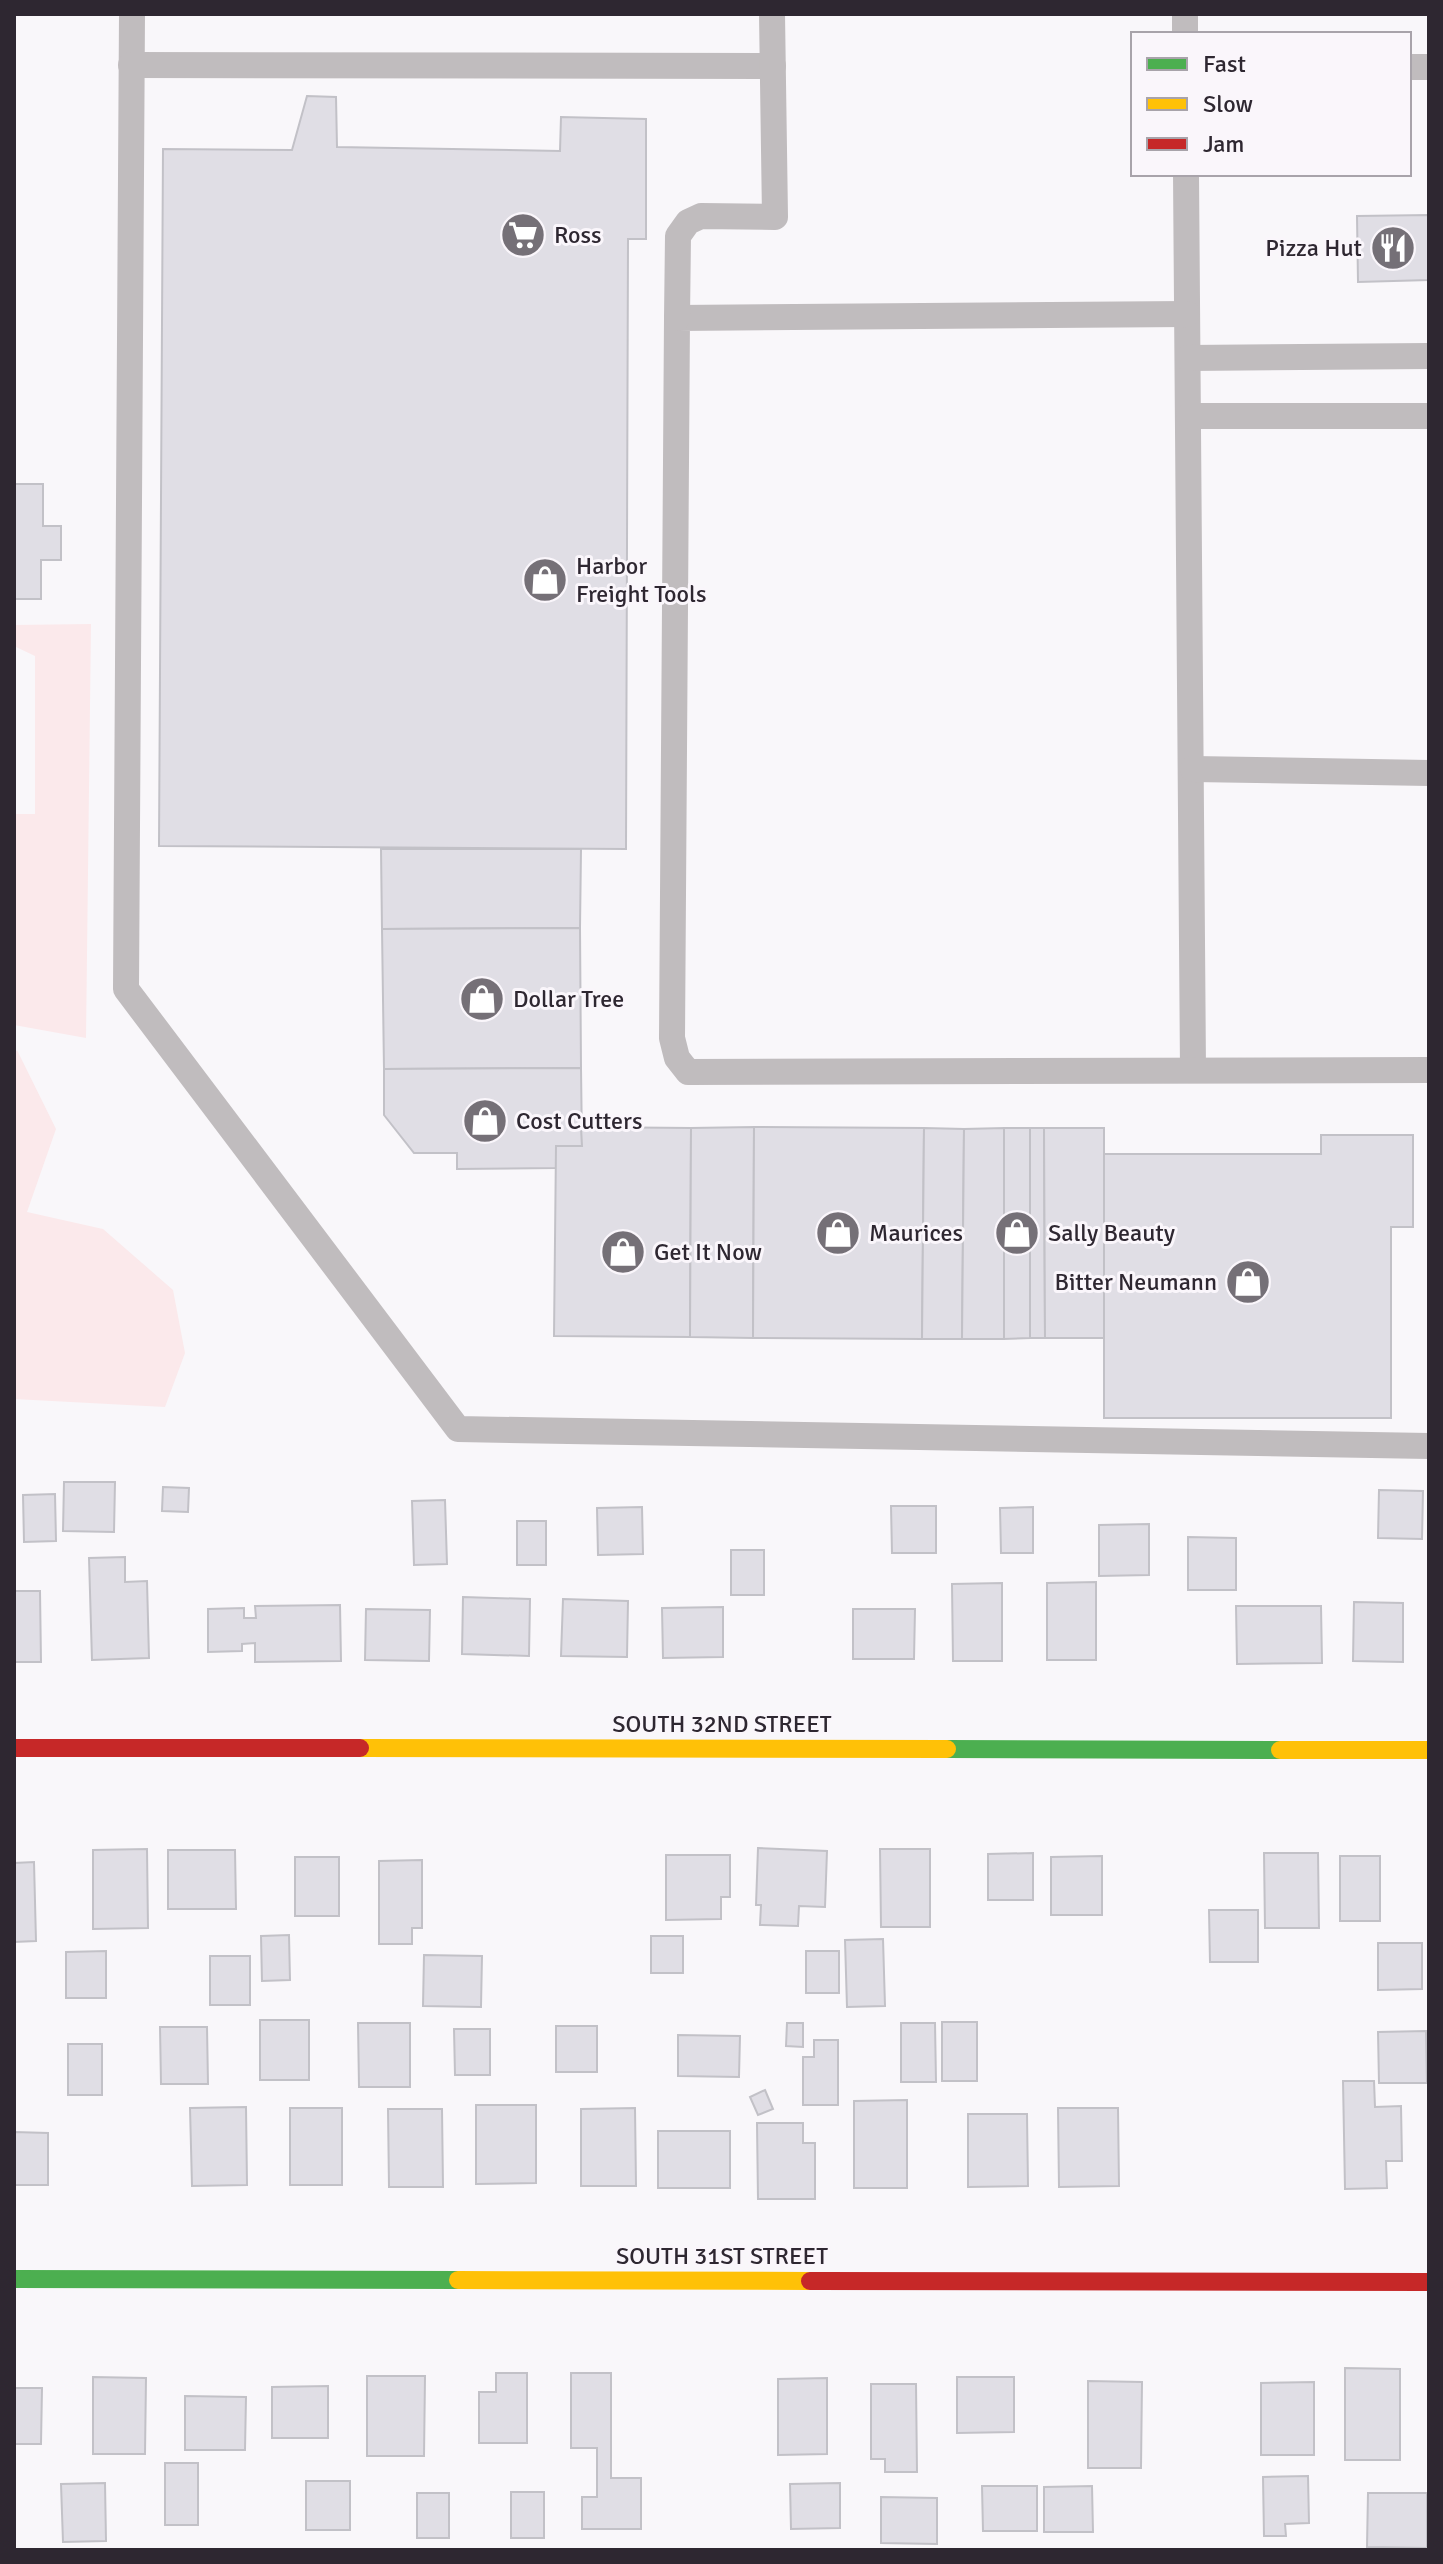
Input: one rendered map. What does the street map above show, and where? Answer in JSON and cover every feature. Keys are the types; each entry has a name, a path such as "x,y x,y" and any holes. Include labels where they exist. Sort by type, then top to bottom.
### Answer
{"street":[{"name":"SOUTH 32ND STREET","path":"14,1748 1429,1750"},
{"name":"SOUTH 31ST STREET","path":"14,2279 1429,2282"}],"lane":[{"path":"132,14 126,989 458,1429 1429,1446"},
{"path":"772,14 775,217 701,216 688,222 678,236 672,1038 677,1058 688,1072 1429,1070"},
{"path":"131,65 773,66"},
{"path":"1186,176 1193,1070"},
{"path":"677,318 1187,314"},
{"path":"1188,358 1429,356"},
{"path":"1189,416 1429,416"},
{"path":"1193,769 1429,773"}],"shaded area":[{"path":"91,624 86,1038 14,1025 14,814 35,814 35,656 14,646 14,625"},
{"path":"17,1050 56,1129 27,1212 103,1229 173,1290 185,1353 165,1407 14,1399 14,1054"}],"building":[{"path":"307,96 336,97 337,147 560,151 561,117 646,119 646,239 628,239 626,849 159,846 163,149 292,150"},
{"name":"Pizza Hut","path":"1429,215 1429,280 1358,282 1357,216"},
{"path":"14,484 43,484 43,526 61,526 61,560 41,560 41,599 14,599"},
{"path":"381,849 581,849 580,928 382,929"},
{"name":"Dollar Tree","path":"580,928 581,1068 384,1069 382,929"},
{"name":"Cost Cutters","path":"581,1068 582,1146 556,1146 556,1168 457,1169 457,1153 414,1153 384,1115 384,1069"},
{"name":"Get It Now","path":"581,1127 691,1128 690,1337 554,1336 556,1146 582,1146"},
{"path":"754,1127 753,1338 690,1337 691,1128"},
{"name":"Maurices","path":"754,1127 924,1128 922,1339 753,1338"},
{"path":"924,1128 964,1129 962,1339 922,1339"},
{"path":"1004,1128 1004,1339 962,1339 964,1129"},
{"name":"Sally Beauty","path":"1004,1128 1030,1128 1030,1338 1004,1339"},
{"path":"1030,1128 1044,1128 1045,1338 1030,1338"},
{"path":"1044,1128 1104,1128 1104,1338 1045,1338"},
{"name":"Bitter Neumann","path":"1321,1135 1413,1135 1413,1227 1391,1227 1391,1418 1104,1418 1104,1154 1321,1154"},
{"path":"64,1482 115,1482 114,1532 63,1531"},
{"path":"163,1487 189,1488 188,1512 162,1511"},
{"path":"1379,1490 1423,1491 1422,1539 1378,1538"},
{"path":"55,1494 56,1541 24,1542 23,1495"},
{"path":"445,1500 447,1564 414,1565 412,1501"},
{"path":"891,1506 936,1506 936,1553 892,1553"},
{"path":"642,1507 643,1554 598,1555 597,1508"},
{"path":"1033,1507 1033,1553 1001,1553 1000,1508"},
{"path":"517,1521 546,1521 546,1565 517,1565"},
{"path":"1149,1524 1149,1575 1099,1576 1099,1525"},
{"path":"1188,1537 1236,1538 1236,1590 1188,1590"},
{"path":"731,1550 764,1550 764,1595 731,1595"},
{"path":"125,1557 125,1582 147,1581 149,1658 92,1660 89,1558"},
{"path":"1096,1582 1096,1660 1047,1660 1047,1583"},
{"path":"1002,1583 1002,1661 953,1661 952,1584"},
{"path":"14,1591 40,1591 41,1662 14,1662"},
{"path":"463,1597 530,1599 529,1656 462,1654"},
{"path":"563,1599 628,1601 627,1657 561,1656"},
{"path":"1354,1602 1403,1603 1403,1662 1353,1661"},
{"path":"340,1605 341,1661 255,1662 255,1643 242,1644 242,1651 208,1652 208,1609 244,1608 244,1618 256,1618 255,1606"},
{"path":"1236,1606 1321,1606 1322,1663 1237,1664"},
{"path":"723,1607 723,1657 663,1658 662,1608"},
{"path":"366,1609 430,1610 429,1661 365,1660"},
{"path":"853,1609 915,1609 914,1659 853,1659"},
{"path":"758,1848 827,1851 825,1907 799,1906 798,1926 760,1925 761,1905 756,1905"},
{"path":"147,1849 148,1928 93,1929 93,1850"},
{"path":"880,1849 930,1849 930,1927 881,1927"},
{"path":"168,1850 235,1850 236,1909 168,1909"},
{"path":"1033,1853 1033,1900 988,1900 988,1854"},
{"path":"1264,1853 1318,1853 1319,1928 1265,1928"},
{"path":"666,1855 730,1855 730,1897 721,1897 721,1919 666,1920"},
{"path":"1102,1856 1102,1915 1051,1915 1051,1857"},
{"path":"1340,1856 1380,1856 1380,1921 1340,1921"},
{"path":"295,1857 339,1857 339,1916 295,1916"},
{"path":"422,1860 422,1928 412,1928 412,1944 379,1944 379,1861"},
{"path":"34,1862 36,1941 14,1942 14,1863"},
{"path":"1209,1910 1258,1910 1258,1962 1210,1962"},
{"path":"289,1935 290,1980 262,1981 261,1936"},
{"path":"651,1936 683,1936 683,1973 651,1973"},
{"path":"883,1939 885,2006 847,2007 845,1940"},
{"path":"1378,1943 1422,1943 1422,1989 1378,1990"},
{"path":"106,1951 106,1998 66,1998 66,1952"},
{"path":"806,1951 839,1951 839,1993 806,1993"},
{"path":"424,1955 482,1956 481,2007 423,2006"},
{"path":"210,1956 250,1956 250,2005 210,2005"},
{"path":"260,2020 309,2020 309,2080 260,2080"},
{"path":"942,2022 977,2022 977,2081 942,2081"},
{"path":"358,2023 410,2023 410,2087 359,2087"},
{"path":"787,2023 803,2023 803,2047 786,2046"},
{"path":"901,2023 935,2023 936,2082 901,2082"},
{"path":"556,2026 597,2026 597,2072 556,2072"},
{"path":"160,2027 207,2027 208,2084 161,2084"},
{"path":"454,2029 490,2029 490,2075 455,2075"},
{"path":"1426,2031 1427,2083 1379,2083 1378,2032"},
{"path":"678,2035 740,2036 739,2077 678,2076"},
{"path":"814,2040 838,2040 838,2105 803,2105 803,2057 814,2057"},
{"path":"68,2044 102,2044 102,2095 68,2095"},
{"path":"1343,2081 1374,2081 1375,2107 1401,2106 1402,2161 1386,2161 1387,2188 1345,2189"},
{"path":"765,2090 773,2109 758,2115 750,2097"},
{"path":"907,2100 907,2188 854,2188 854,2101"},
{"path":"476,2105 536,2105 536,2183 476,2184"},
{"path":"246,2107 247,2185 192,2186 190,2108"},
{"path":"290,2108 342,2108 342,2185 290,2185"},
{"path":"635,2108 636,2186 581,2186 581,2109"},
{"path":"1058,2108 1118,2108 1119,2186 1059,2187"},
{"path":"388,2109 442,2109 443,2187 389,2187"},
{"path":"968,2114 1027,2114 1028,2186 968,2187"},
{"path":"757,2123 803,2123 803,2143 815,2143 815,2199 758,2199"},
{"path":"658,2131 730,2131 730,2188 658,2188"},
{"path":"14,2132 48,2133 48,2185 14,2185"},
{"path":"1345,2368 1400,2369 1400,2460 1345,2460"},
{"path":"496,2373 527,2373 527,2443 479,2443 479,2392 496,2392"},
{"path":"571,2373 611,2373 611,2478 641,2478 641,2529 582,2529 582,2497 597,2497 597,2448 571,2448"},
{"path":"367,2376 425,2376 424,2456 367,2456"},
{"path":"93,2377 146,2378 145,2454 93,2454"},
{"path":"957,2377 1014,2377 1014,2432 957,2433"},
{"path":"827,2378 827,2454 778,2455 778,2379"},
{"path":"1088,2381 1142,2382 1141,2468 1088,2468"},
{"path":"1314,2382 1314,2455 1261,2455 1261,2383"},
{"path":"871,2384 916,2384 917,2472 885,2472 885,2459 871,2459"},
{"path":"328,2386 328,2438 272,2438 272,2387"},
{"path":"14,2388 42,2388 41,2444 14,2444"},
{"path":"185,2396 246,2397 245,2450 185,2450"},
{"path":"165,2463 198,2463 198,2525 165,2525"},
{"path":"1308,2476 1309,2523 1285,2524 1286,2536 1264,2536 1263,2477"},
{"path":"306,2481 350,2481 350,2530 306,2530"},
{"path":"105,2483 106,2541 63,2542 61,2484"},
{"path":"840,2483 840,2528 791,2529 790,2484"},
{"path":"982,2486 1037,2486 1037,2531 983,2531"},
{"path":"1092,2486 1093,2532 1044,2532 1044,2487"},
{"path":"511,2492 544,2492 544,2538 511,2538"},
{"path":"417,2493 449,2493 449,2538 417,2538"},
{"path":"1368,2493 1427,2493 1427,2548 1367,2547"},
{"path":"881,2497 937,2498 937,2544 881,2543"}],"traffic: fast":[{"path":"947,1749 1280,1750"},
{"path":"14,2279 458,2280"}],"traffic: slow":[{"path":"360,1748 947,1749"},
{"path":"1280,1750 1429,1750"},
{"path":"458,2280 810,2281"}],"traffic: jam":[{"path":"14,1748 360,1748"},
{"path":"810,2281 1429,2282"}],"place":[{"name":"Ross","path":"523,235"},
{"name":"Pizza Hut","path":"1393,248"},
{"name":"Harbor Freight Tools","path":"545,580"},
{"name":"Dollar Tree","path":"482,999"},
{"name":"Cost Cutters","path":"485,1121"},
{"name":"Maurices","path":"838,1233"},
{"name":"Sally Beauty","path":"1017,1233"},
{"name":"Get It Now","path":"623,1252"},
{"name":"Bitter Neumann","path":"1248,1282"}]}
